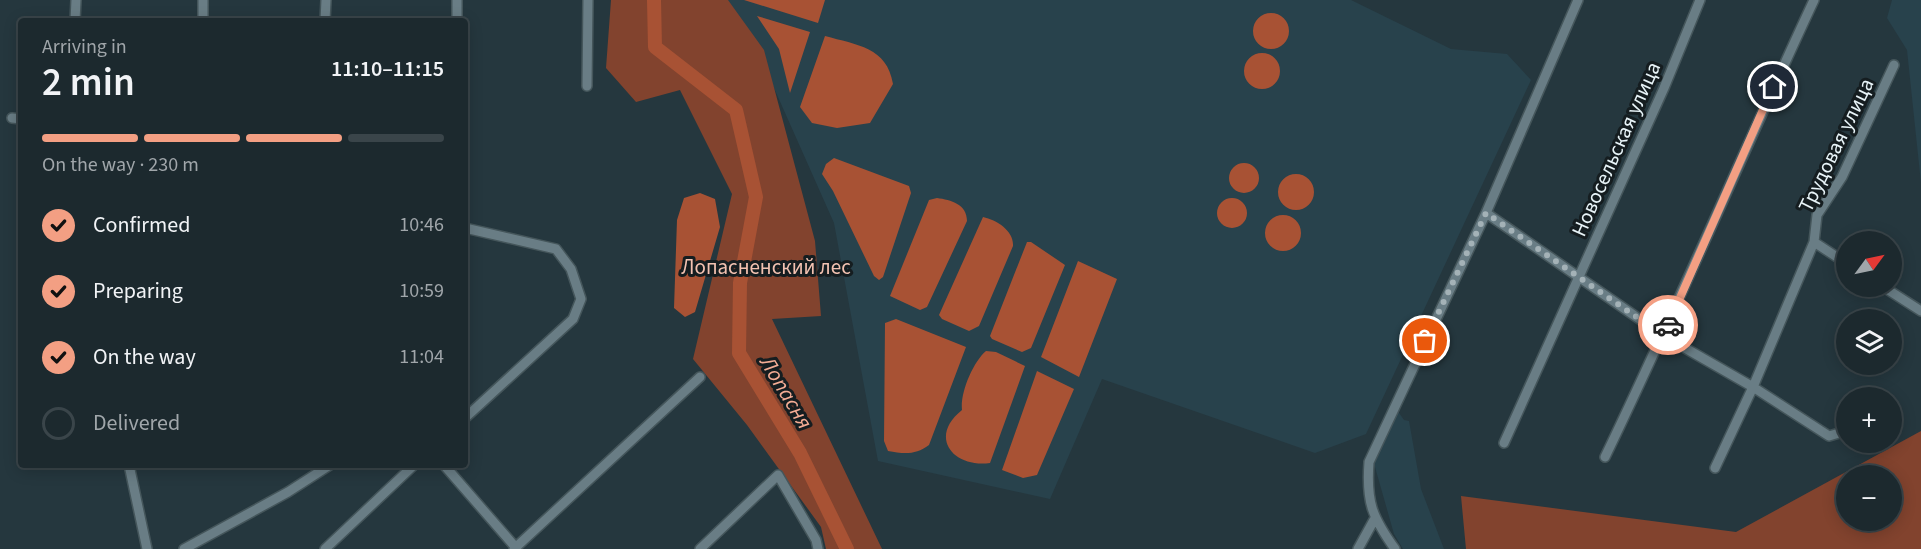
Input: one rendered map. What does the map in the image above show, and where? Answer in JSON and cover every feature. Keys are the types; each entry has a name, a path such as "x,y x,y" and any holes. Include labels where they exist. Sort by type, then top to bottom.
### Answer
{"street":[{"path":"75,18 76,0"},
{"path":"203,0 203,18"},
{"path":"326,0 326,18"},
{"path":"457,0 457,18"},
{"path":"587,86 588,0"},
{"path":"1395,549 1374,520 1366,488 1369,462 1486,213 1578,0"},
{"name":"Новосельская улица","path":"1504,443 1664,88 1700,0"},
{"path":"1605,457 1664,336 1727,188 1814,0"},
{"name":"Трудовая улица","path":"1715,468 1753,387 1814,242 1817,215 1842,177 1894,65"},
{"path":"1486,213 1664,336 1753,387 1829,436 1836,434"},
{"path":"468,229 556,249 571,269 580,300 573,319 468,415"},
{"name":"Трудовая улица","path":"1814,242 1836,256"},
{"path":"1899,297 1921,311"},
{"path":"447,468 516,548 699,376"},
{"path":"130,468 147,549"},
{"path":"184,549 288,492 325,468"},
{"path":"325,549 411,468"},
{"path":"700,549 778,475 816,540 818,549"},
{"path":"1358,549 1374,520"}],"shaded area":[{"path":"727,0 1351,0 1451,49 1507,54 1531,80 1366,434 1315,453 1102,379 1050,499 878,461 834,223 758,52"},
{"path":"744,0 825,0 818,23"},
{"path":"1892,0 1921,0 1921,183 1907,50 1887,18"},
{"path":"1271,13 1283,19 1289,31 1283,43 1271,49 1259,43 1253,31 1259,19"},
{"path":"757,16 810,32 790,93 779,49"},
{"path":"825,36 869,50 884,62 890,72 893,84 870,123 837,128 812,123 800,107"},
{"path":"1262,53 1274,59 1280,71 1274,83 1262,89 1250,83 1244,71 1250,59"},
{"path":"834,158 909,186 911,193 883,277 879,280 874,276 833,191 822,174 826,164"},
{"path":"1244,163 1255,167 1259,178 1255,189 1244,193 1233,189 1229,178 1233,167"},
{"path":"1296,174 1308,180 1314,192 1308,204 1296,210 1284,204 1278,192 1284,180"},
{"path":"700,193 715,199 720,227 695,312 685,317 674,308 677,220 684,198"},
{"path":"937,198 953,202 961,207 967,221 927,307 920,310 890,296 929,200"},
{"path":"1232,198 1243,202 1247,213 1243,224 1232,228 1221,224 1217,213 1221,202"},
{"path":"1283,215 1295,221 1301,233 1295,245 1283,251 1271,245 1265,233 1271,221"},
{"path":"983,217 1004,227 1011,236 1013,246 979,326 969,331 942,319 939,315"},
{"path":"1027,242 1031,242 1065,265 1031,348 1022,352 990,336"},
{"path":"1078,261 1117,279 1079,377 1041,357"},
{"path":"896,319 966,347 929,445 910,453 888,451 884,441 885,323"},
{"path":"986,351 996,352 1025,366 990,463 977,463 965,461 956,456 949,449 946,440 947,430 952,420 962,410 968,378 976,362"},
{"path":"1037,371 1074,389 1037,475 1023,478 1002,470"},
{"path":"1397,410 1404,420 1409,421 1421,489 1444,549 1403,549 1394,534 1373,460"}],"green space":[{"name":"Лопасненский лес","path":"611,0 728,0 764,50 815,241 821,316 772,319 882,549 826,549 821,527 747,425 693,359 732,194 680,90 636,102 606,68"},
{"path":"1921,431 1921,549 1466,549 1461,496 1736,532 1836,477 1836,531 1902,531 1902,465 1859,465 1881,453 1902,453 1902,441"}],"waterway":[{"name":"Лопасня","path":"654,0 655,47 736,110 756,197 740,283 739,353 800,453 847,549"}],"way so far":[{"path":"1425,341 1486,213 1664,336 1668,325"}],"route":[{"path":"1668,325 1773,87"}]}
